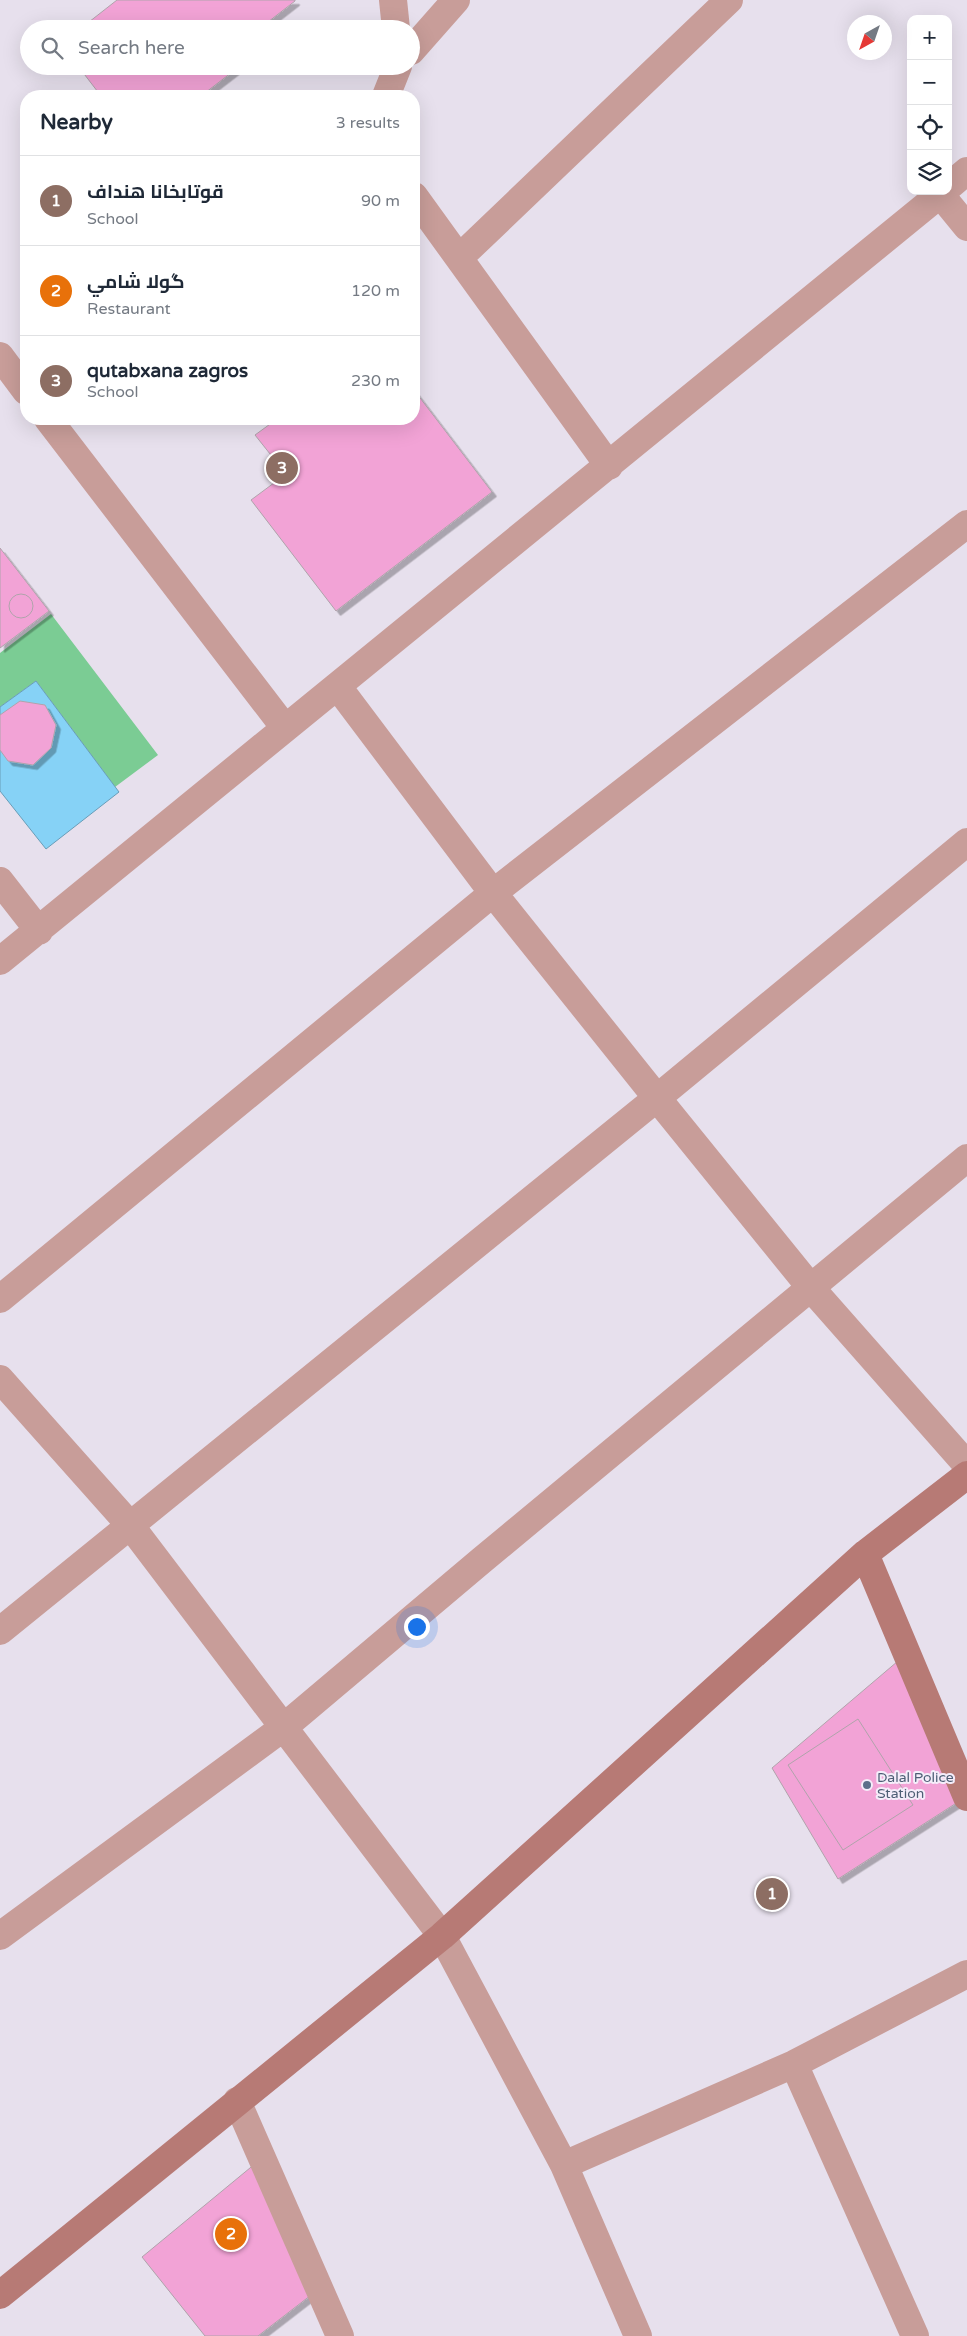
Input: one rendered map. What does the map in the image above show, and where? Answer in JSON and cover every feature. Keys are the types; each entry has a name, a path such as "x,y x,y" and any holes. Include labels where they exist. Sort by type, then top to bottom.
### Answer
{"main road":[{"path":"0,2295 442,1936 865,1554 967,1475"},
{"path":"865,1554 967,1797"}],"street":[{"path":"393,0 395,20"},
{"path":"420,41 456,0"},
{"path":"459,258 729,0"},
{"path":"388,90 394,75"},
{"path":"952,184 967,171"},
{"path":"0,961 939,195"},
{"path":"947,195 967,227"},
{"path":"420,204 609,466"},
{"path":"1,359 20,383"},
{"path":"53,425 284,728"},
{"path":"0,1300 493,893 964,532"},
{"path":"338,687 493,893 657,1098 811,1288 967,1465"},
{"path":"0,1631 657,1098 967,842"},
{"path":"0,881 39,931"},
{"path":"0,1936 284,1727 967,1158"},
{"path":"0,1378 130,1525 442,1936 564,2165 638,2336"},
{"path":"564,2165 794,2064 967,1974"},
{"path":"794,2064 915,2336"},
{"path":"238,2101 340,2336"}],"green space":[{"path":"51,614 158,755 115,787 36,681 0,707 0,653"}],"water":[{"path":"36,681 119,792 46,849 0,791 0,707"}],"building":[{"path":"117,0 295,0 271,20 91,20"},
{"path":"85,75 228,75 209,90 96,90"},
{"path":"420,398 492,492 336,611 251,500 286,474 255,435 269,425 420,425"},
{"path":"0,548 49,611 0,648"},
{"path":"21,594 30,597 33,606 30,615 21,618 12,615 9,606 12,597"},
{"path":"20,701 45,705 56,725 51,748 33,765 8,761 0,750 0,715"},
{"name":"Dalal Police Station","path":"898,1661 958,1802 838,1879 772,1768"},
{"path":"858,1719 913,1805 843,1850 788,1765"},
{"path":"256,2163 315,2292 258,2336 205,2336 142,2257"}],"place":[{"name":"qutabxana zagros","path":"282,468"},
{"name":"Dalal Police Station","path":"867,1785"},
{"name":"قوتابخانا هنداف","path":"772,1894"},
{"name":"گولا شامي","path":"231,2234"}]}
